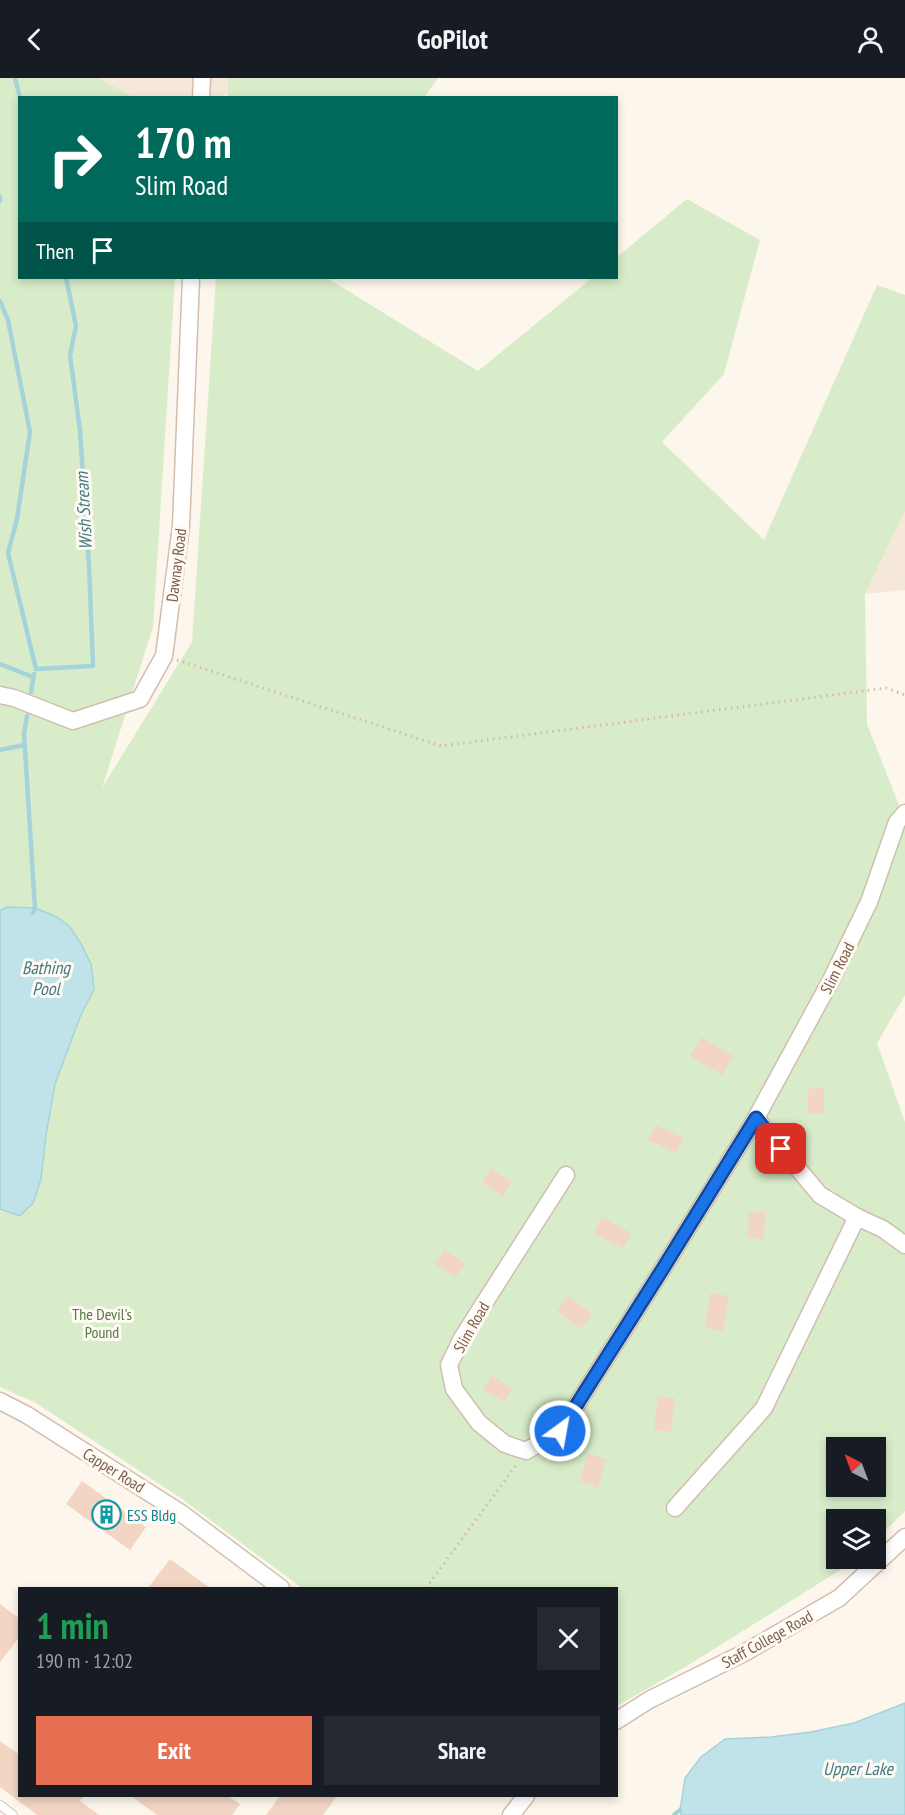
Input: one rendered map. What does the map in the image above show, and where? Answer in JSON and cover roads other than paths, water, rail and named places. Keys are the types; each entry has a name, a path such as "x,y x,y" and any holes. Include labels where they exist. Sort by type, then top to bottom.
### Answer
{"street":[{"path":"201,96 202,78"},
{"name":"Dawnay Road","path":"0,695 14,698 73,721 140,699 164,656 181,526 191,279"},
{"name":"Slim Road","path":"566,1175 462,1338 449,1365 454,1389 479,1423 505,1444 526,1451 560,1431 756,1118 830,982 869,902 897,822 905,813"},
{"path":"756,1118 820,1195 883,1229 905,1245"},
{"path":"675,1508 764,1408 857,1217"},
{"name":"Capper Road","path":"0,1401 27,1415 181,1513 280,1587"},
{"name":"Staff College Road","path":"618,1720 649,1700 744,1653 839,1598 905,1538"},
{"path":"511,1815 525,1797"}],"lane":[{"path":"0,1805 13,1815"}],"water":[{"name":"Bathing Pool","path":"7,907 35,908 57,917 70,927 91,964 94,989 80,1017 55,1084 41,1179 33,1203 20,1216 0,1209 0,910"},
{"name":"Upper Lake","path":"905,1703 905,1815 681,1815 685,1778 701,1757 725,1739 811,1732 854,1723"}],"waterway":[{"name":"Wish Stream","path":"15,78 20,96"},
{"name":"Wish Stream","path":"36,669 93,666 80,431 70,355 76,326 66,279"},
{"path":"0,301 8,320 30,432 17,519 8,553 36,669"},
{"path":"0,664 33,677"},
{"name":"Wish Stream","path":"31,692 34,674"},
{"name":"Wish Stream","path":"27,716 24,734 35,908 33,913"},
{"path":"0,750 24,745"},
{"path":"674,1815 680,1810"}],"place":[{"name":"ESS Bldg","path":"106,1515"}],"park label":[{"name":"The Devil's Pound","path":"102,1323"}]}
